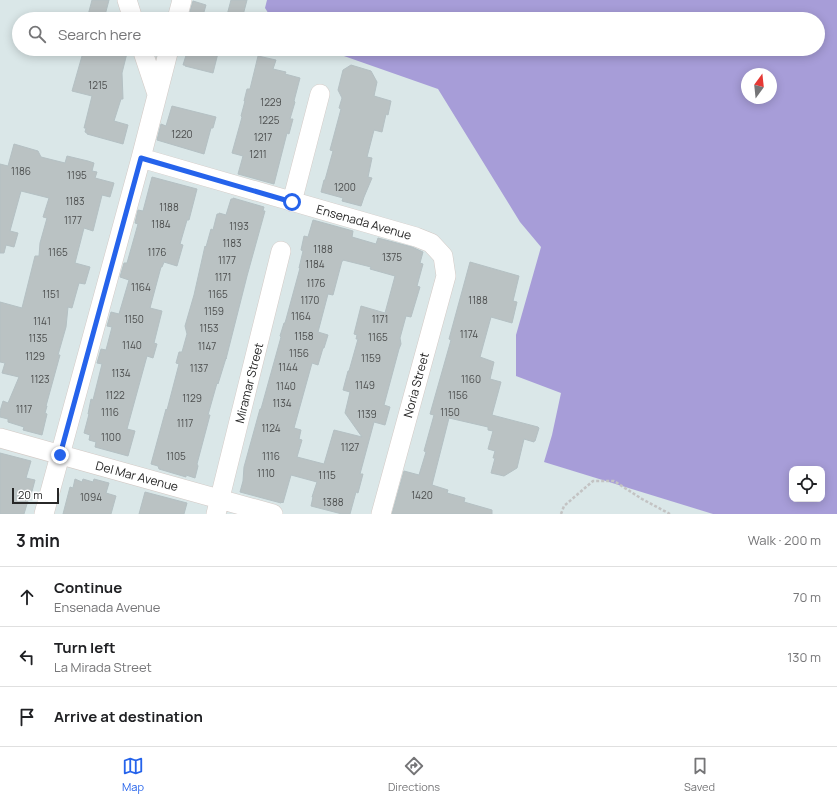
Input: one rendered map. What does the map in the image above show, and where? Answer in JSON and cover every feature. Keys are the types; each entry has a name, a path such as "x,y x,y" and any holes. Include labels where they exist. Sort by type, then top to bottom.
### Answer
{"street":[{"path":"127,0 131,12"},
{"path":"144,56 157,94"},
{"path":"44,514 141,158 167,56"},
{"path":"292,202 320,94"},
{"name":"Ensenada Avenue","path":"141,158 416,237 431,243 443,256"},
{"name":"Miramar Street","path":"218,507 281,251"},
{"name":"Noria Street","path":"380,514 446,276 443,256"},
{"name":"Del Mar Avenue","path":"0,438 60,455 218,507 273,514"}],"path":[{"path":"561,514 564,506 593,481 614,481 642,499 670,514"}],"shaded area":[{"path":"267,0 837,0 837,514 713,514 544,462 552,435 561,393 516,376 516,335 541,247 520,222 438,89 344,56 825,56 825,12 268,12 265,8"}],"building":[{"path":"92,0 109,0 106,12 89,12"},
{"path":"231,0 247,0 244,12 228,12"},
{"path":"193,1 206,5 204,12 190,12"},
{"path":"82,56 126,56 122,73 123,99 121,99 114,121 128,125 123,144 87,134 85,132 86,128 84,128 92,96 72,91"},
{"path":"186,56 217,56 213,73 183,65"},
{"path":"258,56 276,60 273,69 286,72 285,74 300,78 290,119 293,119 289,134 287,133 274,184 238,174 243,156 232,153 242,117 247,89 250,89"},
{"path":"351,65 371,71 377,82 374,96 391,101 382,132 374,130 367,157 372,158 368,177 372,178 361,206 342,201 343,198 321,192 333,151 330,150 341,109 339,108 342,98 338,90 343,70"},
{"path":"172,106 216,117 213,128 211,128 204,154 157,140 161,124 166,126"},
{"path":"14,144 38,151 41,157 65,163 67,156 94,163 92,171 97,172 95,178 114,183 110,197 102,195 93,231 84,228 75,263 90,267 85,284 79,283 72,308 68,307 66,327 46,406 45,413 47,414 42,435 23,430 24,427 8,422 8,419 0,417 3,401 8,403 19,377 2,373 5,363 0,362 0,302 22,308 35,256 39,256 40,243 47,218 43,217 49,198 21,191 10,231 18,233 14,247 6,245 4,253 0,253 0,164 8,166"},
{"path":"152,177 197,189 189,220 187,220 180,244 183,245 177,266 164,262 161,267 150,308 162,311 154,343 157,344 153,358 147,356 127,429 135,431 128,456 95,447 96,442 89,440 90,435 84,433 91,399 93,400 102,364 97,363 101,349 106,350 112,327 107,326 111,312 119,314 129,280 120,277 124,263 127,263 138,224 135,223 138,210 143,211"},
{"path":"233,198 264,207 263,211 265,211 226,359 218,384 217,383 208,415 210,415 197,464 198,466 195,478 186,475 186,477 159,469 158,466 151,464 179,364 176,363 179,352 182,352 187,334 185,326 194,295 205,246 206,247 211,229 213,230 217,214 219,213 226,215 231,199"},
{"path":"313,220 353,231 352,237 376,244 378,238 412,247 423,252 420,263 423,264 417,286 420,287 411,317 406,316 400,338 401,344 384,405 390,407 385,425 374,422 360,474 363,474 350,514 342,514 311,506 312,497 317,482 291,475 283,503 240,492 243,481 244,467 300,268 303,251 301,250 304,236 308,237","holes":["343,260 371,267 370,269 395,276 385,313 361,306 354,334 357,335 356,339 358,339 343,390 350,392 345,413 362,437 334,430 324,464 297,457 302,440 299,439 301,430 294,428 312,363 318,365 328,335 318,332 328,294 333,295"]},
{"path":"470,262 519,276 513,301 517,302 512,323 491,317 480,357 494,362 490,379 501,382 492,415 538,427 535,441 524,439 517,468 504,476 491,473 495,458 493,458 495,451 488,449 493,431 488,430 488,427 449,418 432,485 448,490 447,493 465,498 464,502 492,510 492,514 392,514 404,471 419,475 426,452 424,451 434,415 430,414 451,340 449,339"},
{"path":"0,453 31,461 26,478 35,480 24,514 0,514"},
{"path":"75,479 82,482 83,479 93,482 94,479 109,483 106,493 116,496 111,514 63,514 70,487 73,488"},
{"path":"145,492 187,503 184,514 139,514"}],"route":[{"path":"60,455 141,158 292,202"}]}
